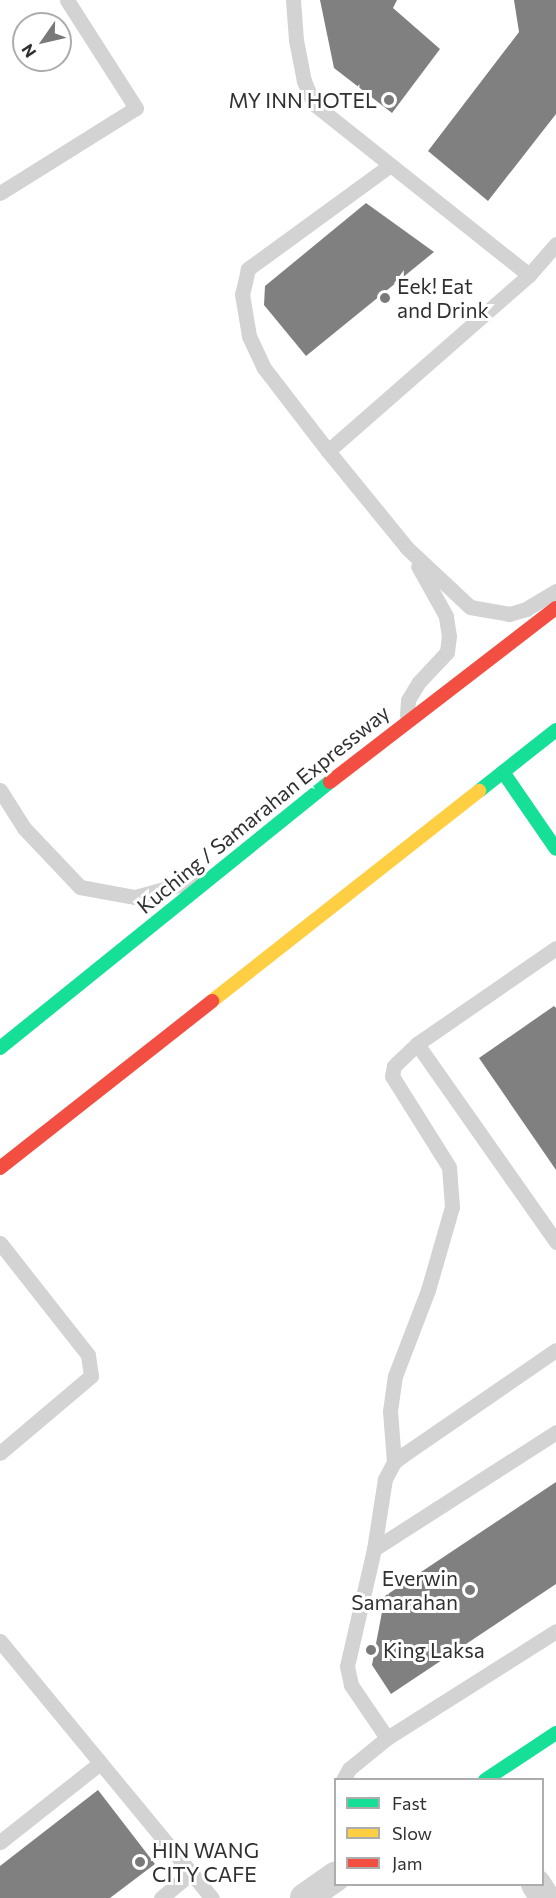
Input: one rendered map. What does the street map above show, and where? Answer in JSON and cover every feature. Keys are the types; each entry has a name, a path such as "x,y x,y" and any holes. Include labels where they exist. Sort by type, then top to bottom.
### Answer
{"main road":[{"name":"Kuching / Samarahan Expressway","path":"0,1048 406,719 556,608"},
{"path":"0,1168 556,730"},
{"path":"502,772 556,849"},
{"path":"487,1778 556,1733"}],"street":[{"path":"305,1898 334,1877"}],"lane":[{"path":"0,193 136,108 67,0"},
{"path":"293,0 298,50 314,104 389,166 488,239 529,275"},
{"path":"389,166 248,269 242,294 249,336 264,368 327,451 407,548 470,607 490,613 509,614 526,609 556,591"},
{"path":"327,451 529,275 556,244"},
{"path":"406,719 408,700 419,682 447,652 449,636 446,616 407,548"},
{"path":"0,790 24,828 80,887 135,897 214,875"},
{"path":"394,1462 390,1411 395,1376 428,1290 452,1207 449,1167 392,1076 394,1066 417,1044 556,948"},
{"path":"417,1044 556,1242"},
{"path":"0,1243 88,1355 91,1376 0,1452"},
{"path":"387,1738 351,1684 347,1666 374,1549 385,1479 394,1462 556,1350"},
{"path":"374,1549 556,1432"},
{"path":"344,1778 349,1769 387,1738 556,1631"},
{"path":"0,1641 6,1660 100,1763 212,1898"},
{"path":"0,1842 100,1763"},
{"path":"161,1898 191,1873"}],"building":[{"path":"320,0 397,0 393,8 440,49 392,113 334,68"},
{"path":"514,0 556,0 556,114 488,201 428,151 519,32"},
{"path":"366,203 434,252 306,356 264,305 265,286"},
{"path":"554,1006 556,1008 556,1170 479,1058"},
{"name":"Everwin Samarahan","path":"556,1482 556,1584 391,1694 372,1665 385,1596"},
{"path":"98,1790 155,1864 110,1898 0,1898 0,1866"}],"traffic: fast":[{"path":"479,791 556,730"},
{"path":"503,772 556,849"},
{"path":"0,1048 330,782"},
{"path":"488,1778 556,1733"}],"traffic: slow":[{"path":"212,1001 479,791"}],"traffic: jam":[{"path":"330,782 556,608"},
{"path":"0,1168 212,1001"}],"place":[{"name":"MY INN HOTEL","path":"389,100"},
{"name":"Eek! Eat and Drink","path":"385,298"},
{"name":"Everwin Samarahan","path":"470,1590"},
{"name":"King Laksa","path":"371,1650"},
{"name":"HIN WANG CITY CAFE","path":"140,1862"}]}
